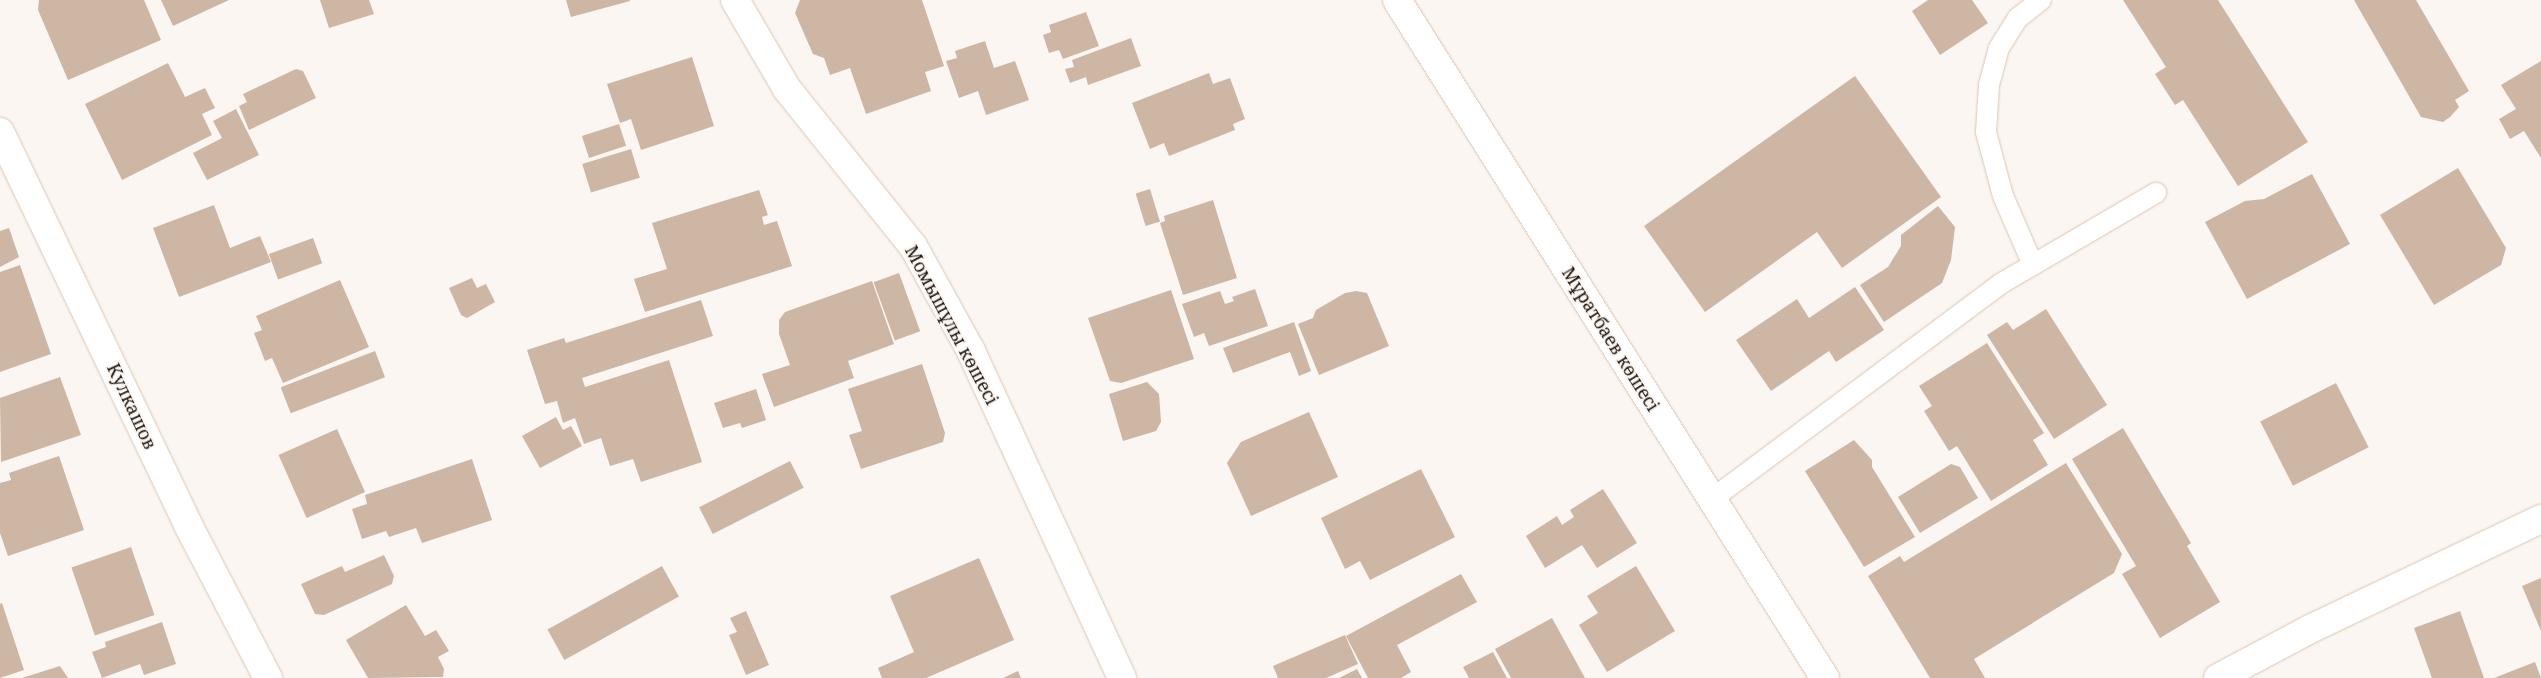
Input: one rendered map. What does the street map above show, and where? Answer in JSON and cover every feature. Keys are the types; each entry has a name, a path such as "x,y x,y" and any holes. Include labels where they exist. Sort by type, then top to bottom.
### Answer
{"street":[{"name":"Момышұлы көшесі","path":"735,0 787,89 913,246 971,351 1122,678"},
{"name":"Мұратбаев көшесі","path":"1397,0 1825,678"},
{"name":"Кулкашов","path":"0,132 188,525 268,678"},
{"path":"2218,678 2310,629 2541,518"}],"lane":[{"path":"2033,265 2003,196 1986,132 1989,85 1999,48 2018,18 2041,0"},
{"path":"1712,499 2000,284 2156,193"}],"building":[{"path":"39,0 144,0 161,40 68,80 38,10"},
{"path":"161,0 229,0 173,26"},
{"path":"320,0 369,0 374,14 329,28"},
{"path":"566,0 630,0 630,1 571,17"},
{"path":"800,0 922,0 944,66 925,72 931,91 866,114 850,68 830,75 824,58 813,54 795,13"},
{"path":"1928,0 1972,0 1988,23 1940,55 1912,11"},
{"path":"2123,0 2218,0 2308,142 2238,186 2183,100 2175,105 2155,74 2166,67"},
{"path":"2354,0 2416,0 2469,91 2455,100 2459,107 2450,117 2443,122 2421,117"},
{"path":"1086,12 1099,46 1063,59 1059,50 1049,53 1043,35 1051,32 1049,25"},
{"path":"1131,38 1141,66 1088,85 1086,77 1070,83 1065,69 1074,67 1072,60"},
{"path":"985,41 994,68 1015,61 1029,100 986,115 978,91 959,98 946,61 957,58 955,51"},
{"path":"692,57 714,126 641,150 631,119 620,123 607,84"},
{"path":"2541,61 2541,158 2524,131 2510,139 2499,119 2516,109 2501,85"},
{"path":"168,63 185,97 205,88 215,108 202,114 212,135 122,180 85,104"},
{"path":"296,69 303,71 316,98 249,130 239,106 247,102 243,94"},
{"path":"1209,73 1213,84 1230,78 1245,119 1233,124 1235,130 1169,156 1164,143 1150,149 1132,103"},
{"path":"1855,76 1941,197 1842,268 1817,232 1705,312 1644,226"},
{"path":"236,109 259,155 207,180 193,153 222,138 213,121"},
{"path":"619,124 626,146 589,158 582,136"},
{"path":"631,149 640,178 591,193 582,164"},
{"path":"2458,168 2506,248 2501,265 2434,305 2380,215"},
{"path":"2312,174 2350,244 2247,299 2205,222 2245,201 2264,199"},
{"path":"1150,189 1160,222 1146,226 1136,193"},
{"path":"759,190 768,215 762,217 764,225 777,221 792,266 645,312 634,279 667,269 652,223"},
{"path":"1213,200 1237,278 1183,295 1160,223 1165,221 1164,216"},
{"path":"214,205 230,248 260,236 271,262 179,297 153,228"},
{"path":"1938,206 1955,227 1951,260 1942,283 1884,322 1860,285 1888,267 1901,246 1901,235"},
{"path":"9,228 19,257 0,267 0,231"},
{"path":"313,238 322,263 278,279 269,254"},
{"path":"20,265 51,354 0,372 0,272"},
{"path":"899,273 920,331 895,340 874,282"},
{"path":"472,278 477,288 486,284 495,302 467,318 461,315 449,288"},
{"path":"340,280 369,347 283,383 272,358 265,361 254,333 262,330 256,316"},
{"path":"872,281 894,344 848,361 854,378 774,407 762,374 790,365 779,334 779,320 785,312"},
{"path":"1855,287 1884,330 1836,362 1829,351 1771,391 1736,340 1797,299 1809,318"},
{"path":"1255,289 1268,326 1209,346 1204,333 1194,337 1182,304 1220,291 1225,304 1234,301 1232,297"},
{"path":"1171,290 1194,359 1121,383 1110,381 1088,318"},
{"path":"1356,291 1367,293 1389,346 1319,375 1298,324 1313,318 1316,310 1345,293"},
{"path":"701,300 713,336 582,378 585,387 669,360 702,462 641,482 633,459 610,466 601,438 584,444 575,418 563,423 557,401 545,404 527,350 564,338 566,343"},
{"path":"2046,309 2107,405 2054,439 1987,335 2007,322 2013,330"},
{"path":"1294,322 1311,371 1299,376 1290,352 1233,373 1223,348"},
{"path":"1987,343 2044,433 2033,440 2048,465 1991,501 1957,446 1949,451 1924,411 1932,406 1919,386"},
{"path":"375,351 385,377 291,413 281,387"},
{"path":"922,364 945,433 943,442 861,469 849,435 862,431 848,389"},
{"path":"60,377 81,435 1,462 0,398"},
{"path":"1147,382 1159,394 1161,422 1156,431 1123,441 1109,394"},
{"path":"2336,383 2369,447 2293,486 2260,422"},
{"path":"756,389 766,420 742,428 740,423 723,428 714,403"},
{"path":"1309,412 1338,477 1251,516 1227,463 1241,442"},
{"path":"556,417 563,430 571,426 582,446 540,468 522,436"},
{"path":"2123,428 2191,543 2187,546 2220,602 2160,638 2122,574 2136,566 2072,459"},
{"path":"337,429 365,492 307,518 279,455"},
{"path":"1854,440 1872,460 1872,467 1915,537 1864,567 1805,471"},
{"path":"59,456 84,530 8,556 0,533 0,483 11,480 9,473"},
{"path":"472,459 492,520 422,543 416,528 389,537 386,531 362,539 352,509 367,504 365,495"},
{"path":"790,461 804,488 713,534 699,507"},
{"path":"2066,463 2122,554 2114,573 1974,659 1985,678 1930,678 1868,576 1900,556 1904,562"},
{"path":"1951,464 1960,467 1978,498 1920,533 1898,497"},
{"path":"1421,469 1455,537 1370,580 1360,561 1345,569 1321,518"},
{"path":"1603,489 1637,543 1597,568 1582,545 1545,568 1526,536 1557,516 1562,525 1574,517 1570,510"},
{"path":"131,547 154,615 95,636 71,568"},
{"path":"384,555 394,576 392,584 324,615 315,614 301,584 342,566 345,572"},
{"path":"979,558 1014,640 926,678 882,678 878,668 914,652 890,596"},
{"path":"662,566 679,597 564,660 547,630"},
{"path":"1636,566 1675,631 1607,672 1579,625 1598,613 1587,596"},
{"path":"1461,574 1477,602 1397,645 1411,672 1401,678 1368,678 1346,636"},
{"path":"2541,578 2541,631 2522,586"},
{"path":"2,603 24,670 0,678 0,604"},
{"path":"406,605 425,636 436,630 449,651 438,657 444,669 443,677 368,678 346,640"},
{"path":"746,611 769,665 746,675 729,635 737,632 730,618"},
{"path":"2460,611 2484,678 2432,678 2414,628"},
{"path":"1552,618 1585,678 1511,678 1495,649"},
{"path":"162,622 176,664 144,675 140,664 102,678 92,652 106,647 105,642"},
{"path":"1345,635 1358,664 1326,678 1278,678 1273,666"},
{"path":"1493,652 1507,678 1469,678 1463,667"},
{"path":"2535,662 2541,678 2494,678"},
{"path":"60,666 68,678 22,678"},
{"path":"1357,669 1362,678 1339,678"},
{"path":"1018,671 1021,678 1003,678"}]}
